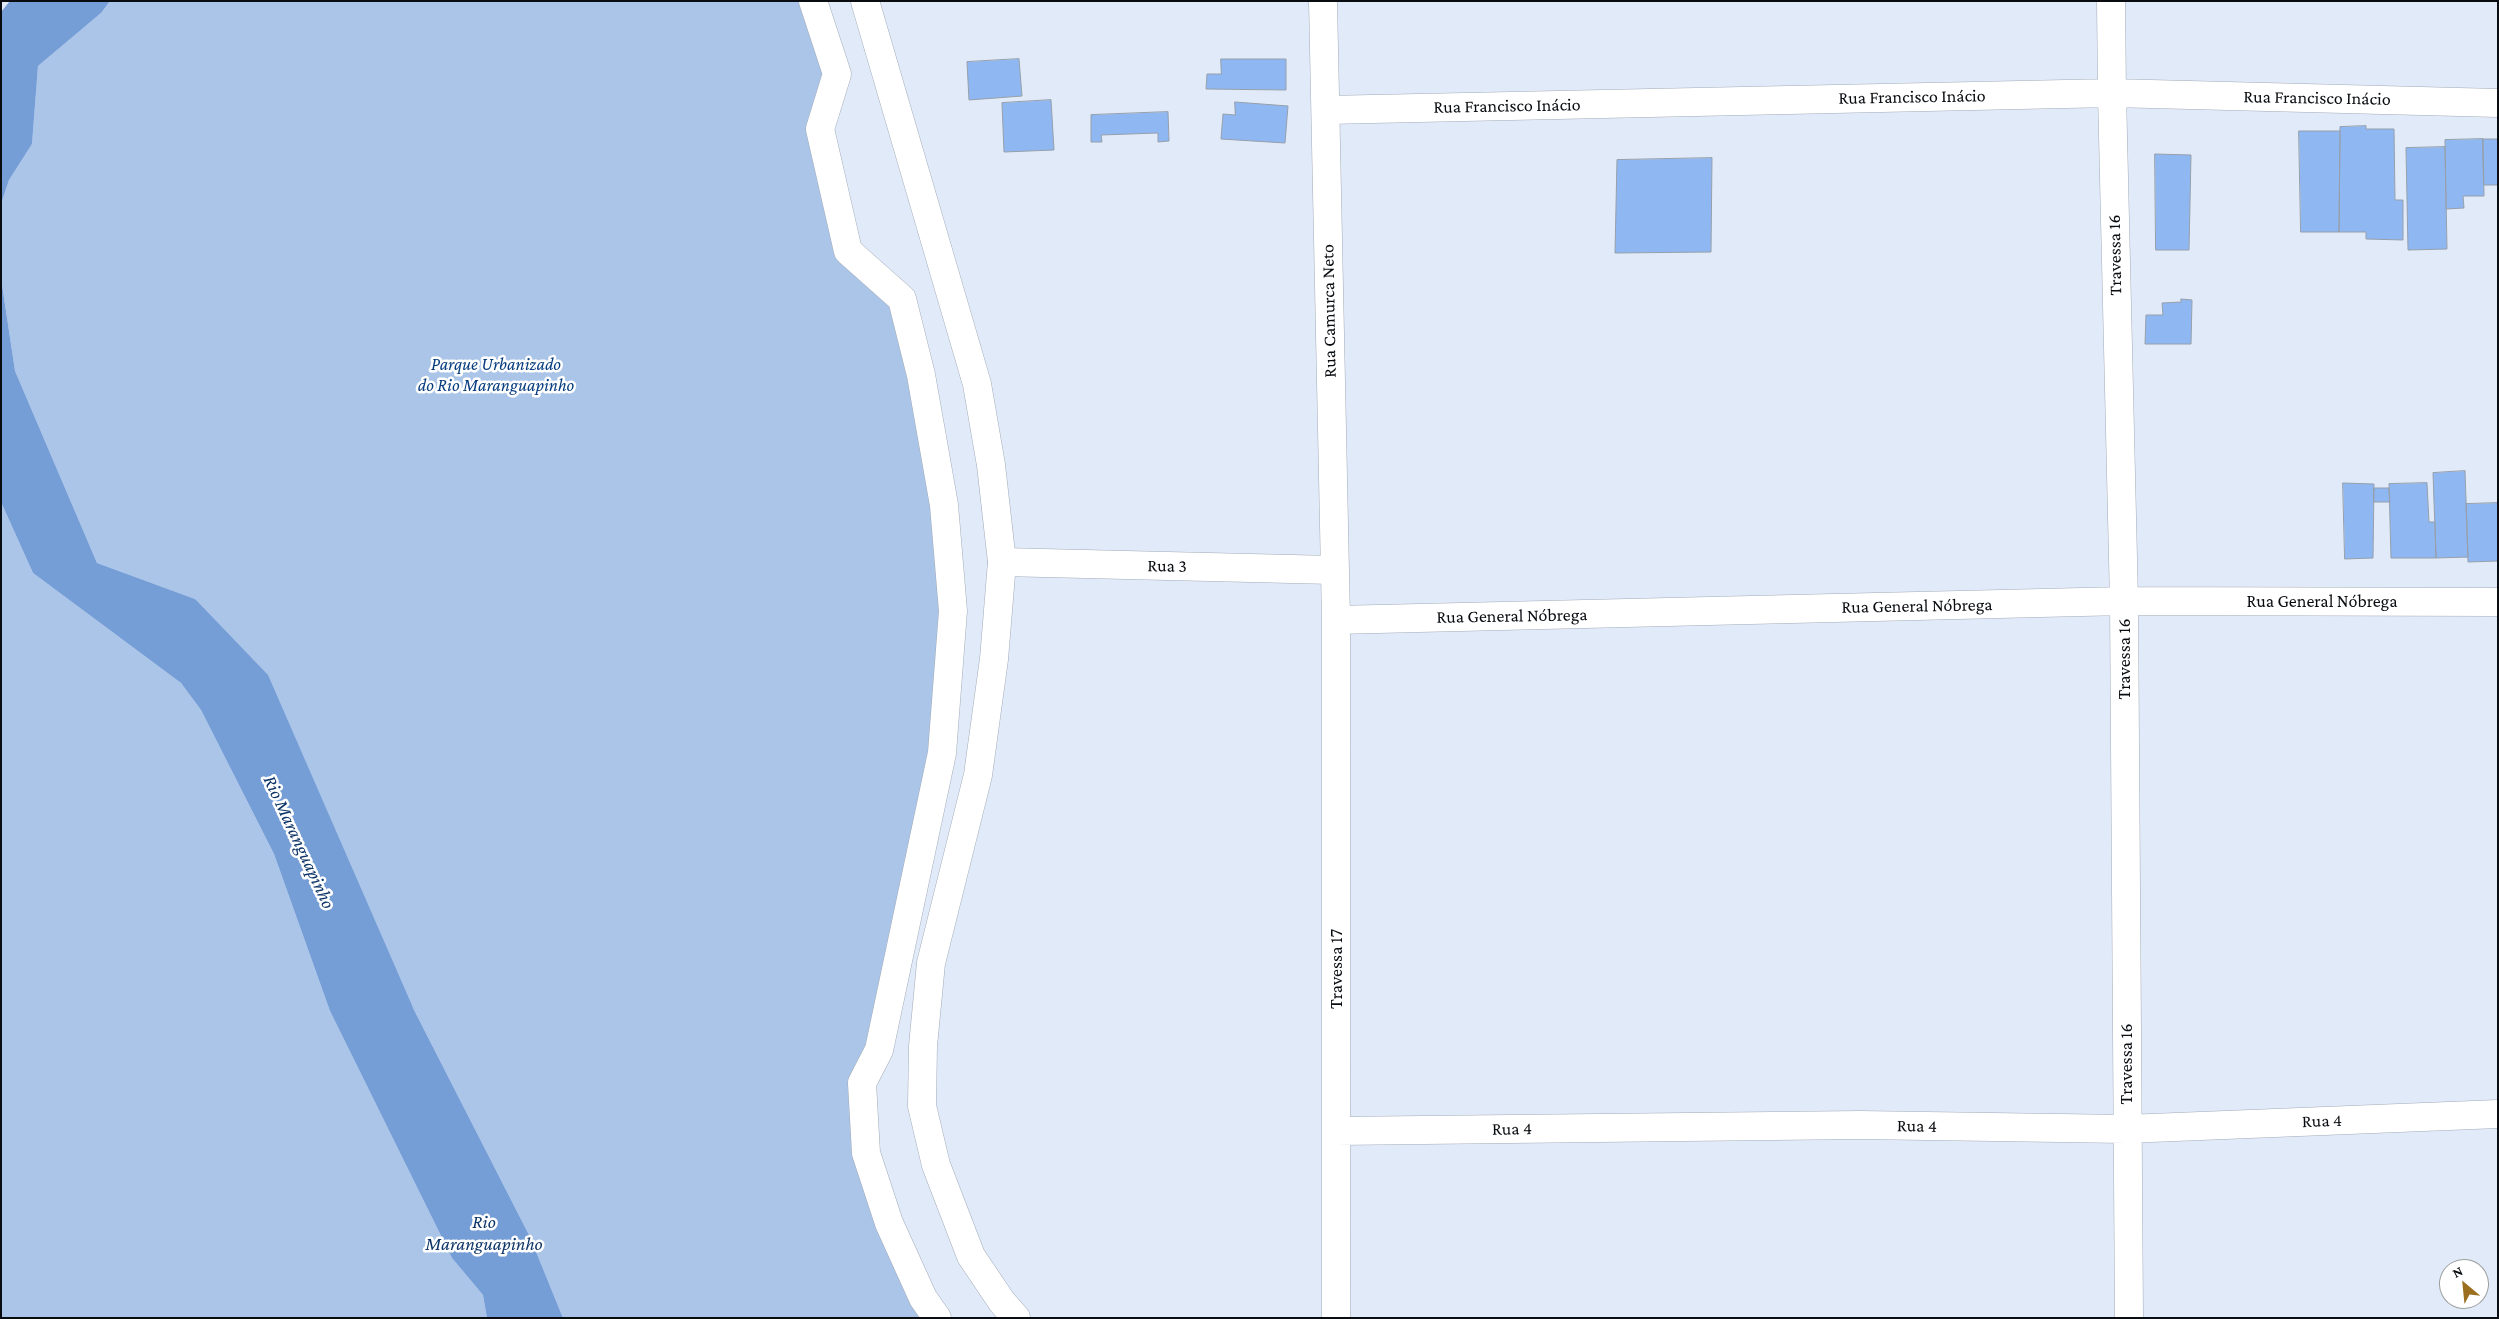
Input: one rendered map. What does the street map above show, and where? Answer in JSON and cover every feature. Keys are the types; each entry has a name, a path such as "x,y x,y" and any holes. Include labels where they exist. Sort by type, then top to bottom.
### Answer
{"street":[{"path":"813,1 837,74 820,129 848,251 902,299 922,375 944,505 953,611 942,752 879,1050 862,1084 866,1153 889,1223 923,1298 937,1318"},
{"path":"865,1 977,384 991,465 1002,562 994,660 978,776 931,963 923,1046 922,1106 936,1165 971,1256 1002,1302 1016,1318"},
{"name":"Rua Camurca Neto","path":"1323,1 1333,570 1336,620"},
{"name":"Travessa 16","path":"2111,1 2124,601 2126,1129 2129,1318"},
{"name":"Rua Francisco Inácio","path":"1326,110 2112,93 2498,102"},
{"name":"Rua 3","path":"1002,562 1333,570"},
{"name":"Rua General Nóbrega","path":"1336,620 2124,601 2498,602"},
{"name":"Travessa 17","path":"1336,620 1336,1318"},
{"name":"Rua 4","path":"1336,1131 1860,1125 2126,1129 2498,1114"}],"green space":[{"name":"Parque Urbanizado do Rio Maranguapinho","path":"110,1 813,1 837,74 820,129 848,251 901,299 953,611 879,1050 866,1153 937,1318 563,1318 530,1237 414,1010 195,599 97,563 15,371 1,278 1,204 9,180 32,144 38,66 101,13"},
{"path":"1,502 33,573 181,683 201,710 274,854 330,1011 452,1258 483,1295 487,1318 1,1318"}],"water":[{"path":"10,1 110,1 101,13 38,66 32,144 9,180 1,204 1,12"},
{"name":"Rio Maranguapinho","path":"1,278 15,371 97,563 195,599 268,675 414,1010 530,1237 563,1318 487,1318 483,1295 452,1258 330,1011 274,854 201,710 181,683 33,573 1,502"}],"building":[{"path":"1019,59 1022,96 969,100 967,62"},
{"path":"1221,59 1286,59 1286,90 1206,89 1207,74 1221,74"},
{"path":"1051,100 1054,150 1004,152 1002,103"},
{"path":"1235,102 1288,106 1285,143 1221,139 1223,114 1235,115"},
{"path":"1168,112 1169,141 1158,142 1158,133 1101,135 1102,142 1091,142 1091,115"},
{"path":"2366,126 2366,129 2394,129 2395,200 2403,200 2403,240 2366,239 2366,232 2339,232 2340,127"},
{"path":"2299,131 2340,131 2339,232 2301,232"},
{"path":"2483,139 2498,139 2498,185 2484,185"},
{"path":"2483,139 2484,196 2463,196 2464,208 2446,209 2445,140"},
{"path":"2445,147 2447,249 2408,250 2406,148"},
{"path":"2155,154 2191,155 2189,250 2156,250"},
{"path":"1712,158 1711,252 1615,253 1617,160"},
{"path":"2181,299 2192,300 2191,344 2145,344 2146,315 2163,315 2162,303 2181,302"},
{"path":"2465,471 2468,557 2436,558 2433,473"},
{"path":"2343,483 2374,484 2373,558 2345,559"},
{"path":"2427,483 2429,522 2435,522 2436,558 2391,558 2389,484"},
{"path":"2374,488 2389,488 2390,502 2374,502"},
{"path":"2498,503 2498,561 2468,562 2466,504"}]}
